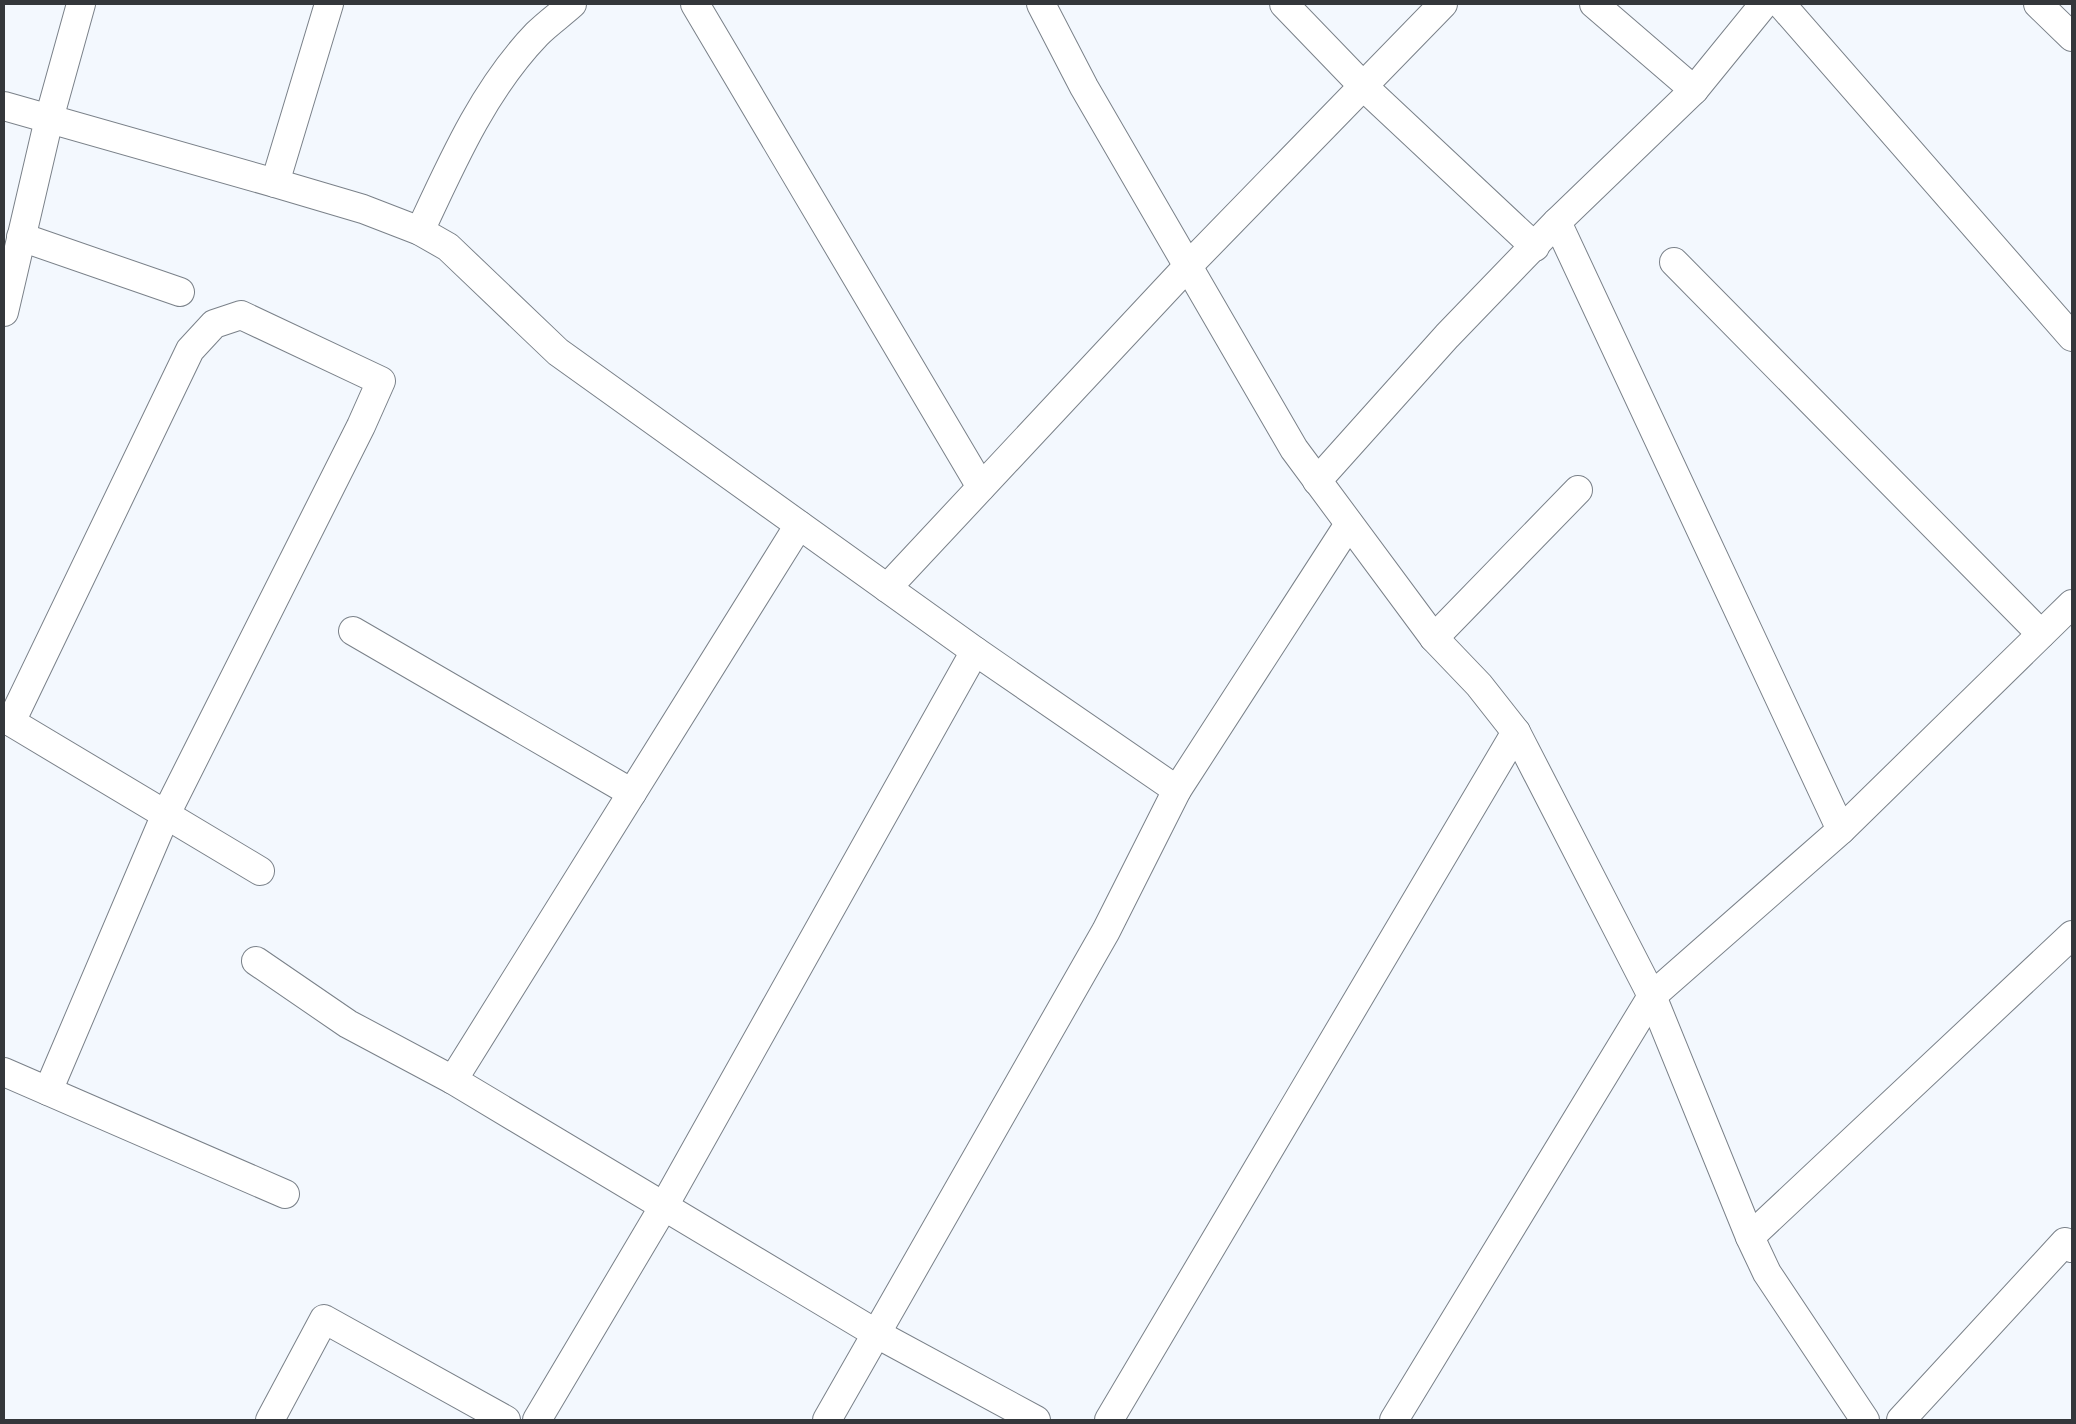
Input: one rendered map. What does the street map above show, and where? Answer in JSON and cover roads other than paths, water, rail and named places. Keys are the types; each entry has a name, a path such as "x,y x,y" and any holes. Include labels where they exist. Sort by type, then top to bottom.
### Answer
{"street":[{"path":"4,312 49,119 80,4"},
{"path":"275,183 329,4"},
{"path":"420,231 459,149 502,76 538,34 572,4"},
{"path":"695,4 981,487"},
{"path":"1041,4 1084,87 1294,449 1434,638 1479,685 1516,732 1652,996 1750,1237 1767,1273 1865,1420"},
{"path":"1284,4 1363,86 1535,247"},
{"path":"887,588 1188,266 1443,4"},
{"path":"1594,4 1694,90"},
{"path":"1317,481 1447,336 1535,247 1557,222 1694,90 1764,4"},
{"path":"1781,4 2072,337"},
{"path":"2038,4 2072,37"},
{"path":"4,106 275,183 362,210 420,231 448,247 558,352 975,651 1177,790"},
{"path":"1557,222 1841,830"},
{"path":"21,237 180,292"},
{"path":"1674,262 2041,634"},
{"path":"48,1091 166,814 361,426 381,381 241,315 214,324 190,350 8,721 166,814 260,871"},
{"path":"1434,638 1578,490"},
{"path":"828,1420 1101,939 1177,790 1349,524"},
{"path":"453,1080 799,525"},
{"path":"1394,1420 1652,996 1841,830 2072,604"},
{"path":"353,631 632,793"},
{"path":"537,1420 664,1206 975,651"},
{"path":"1109,1420 1516,732"},
{"path":"1750,1237 2072,935"},
{"path":"256,961 348,1024 453,1080 877,1334 1036,1420"},
{"path":"4,1072 285,1194"},
{"path":"1901,1420 2065,1242 2072,1248"},
{"path":"270,1420 324,1319 506,1420"}]}
